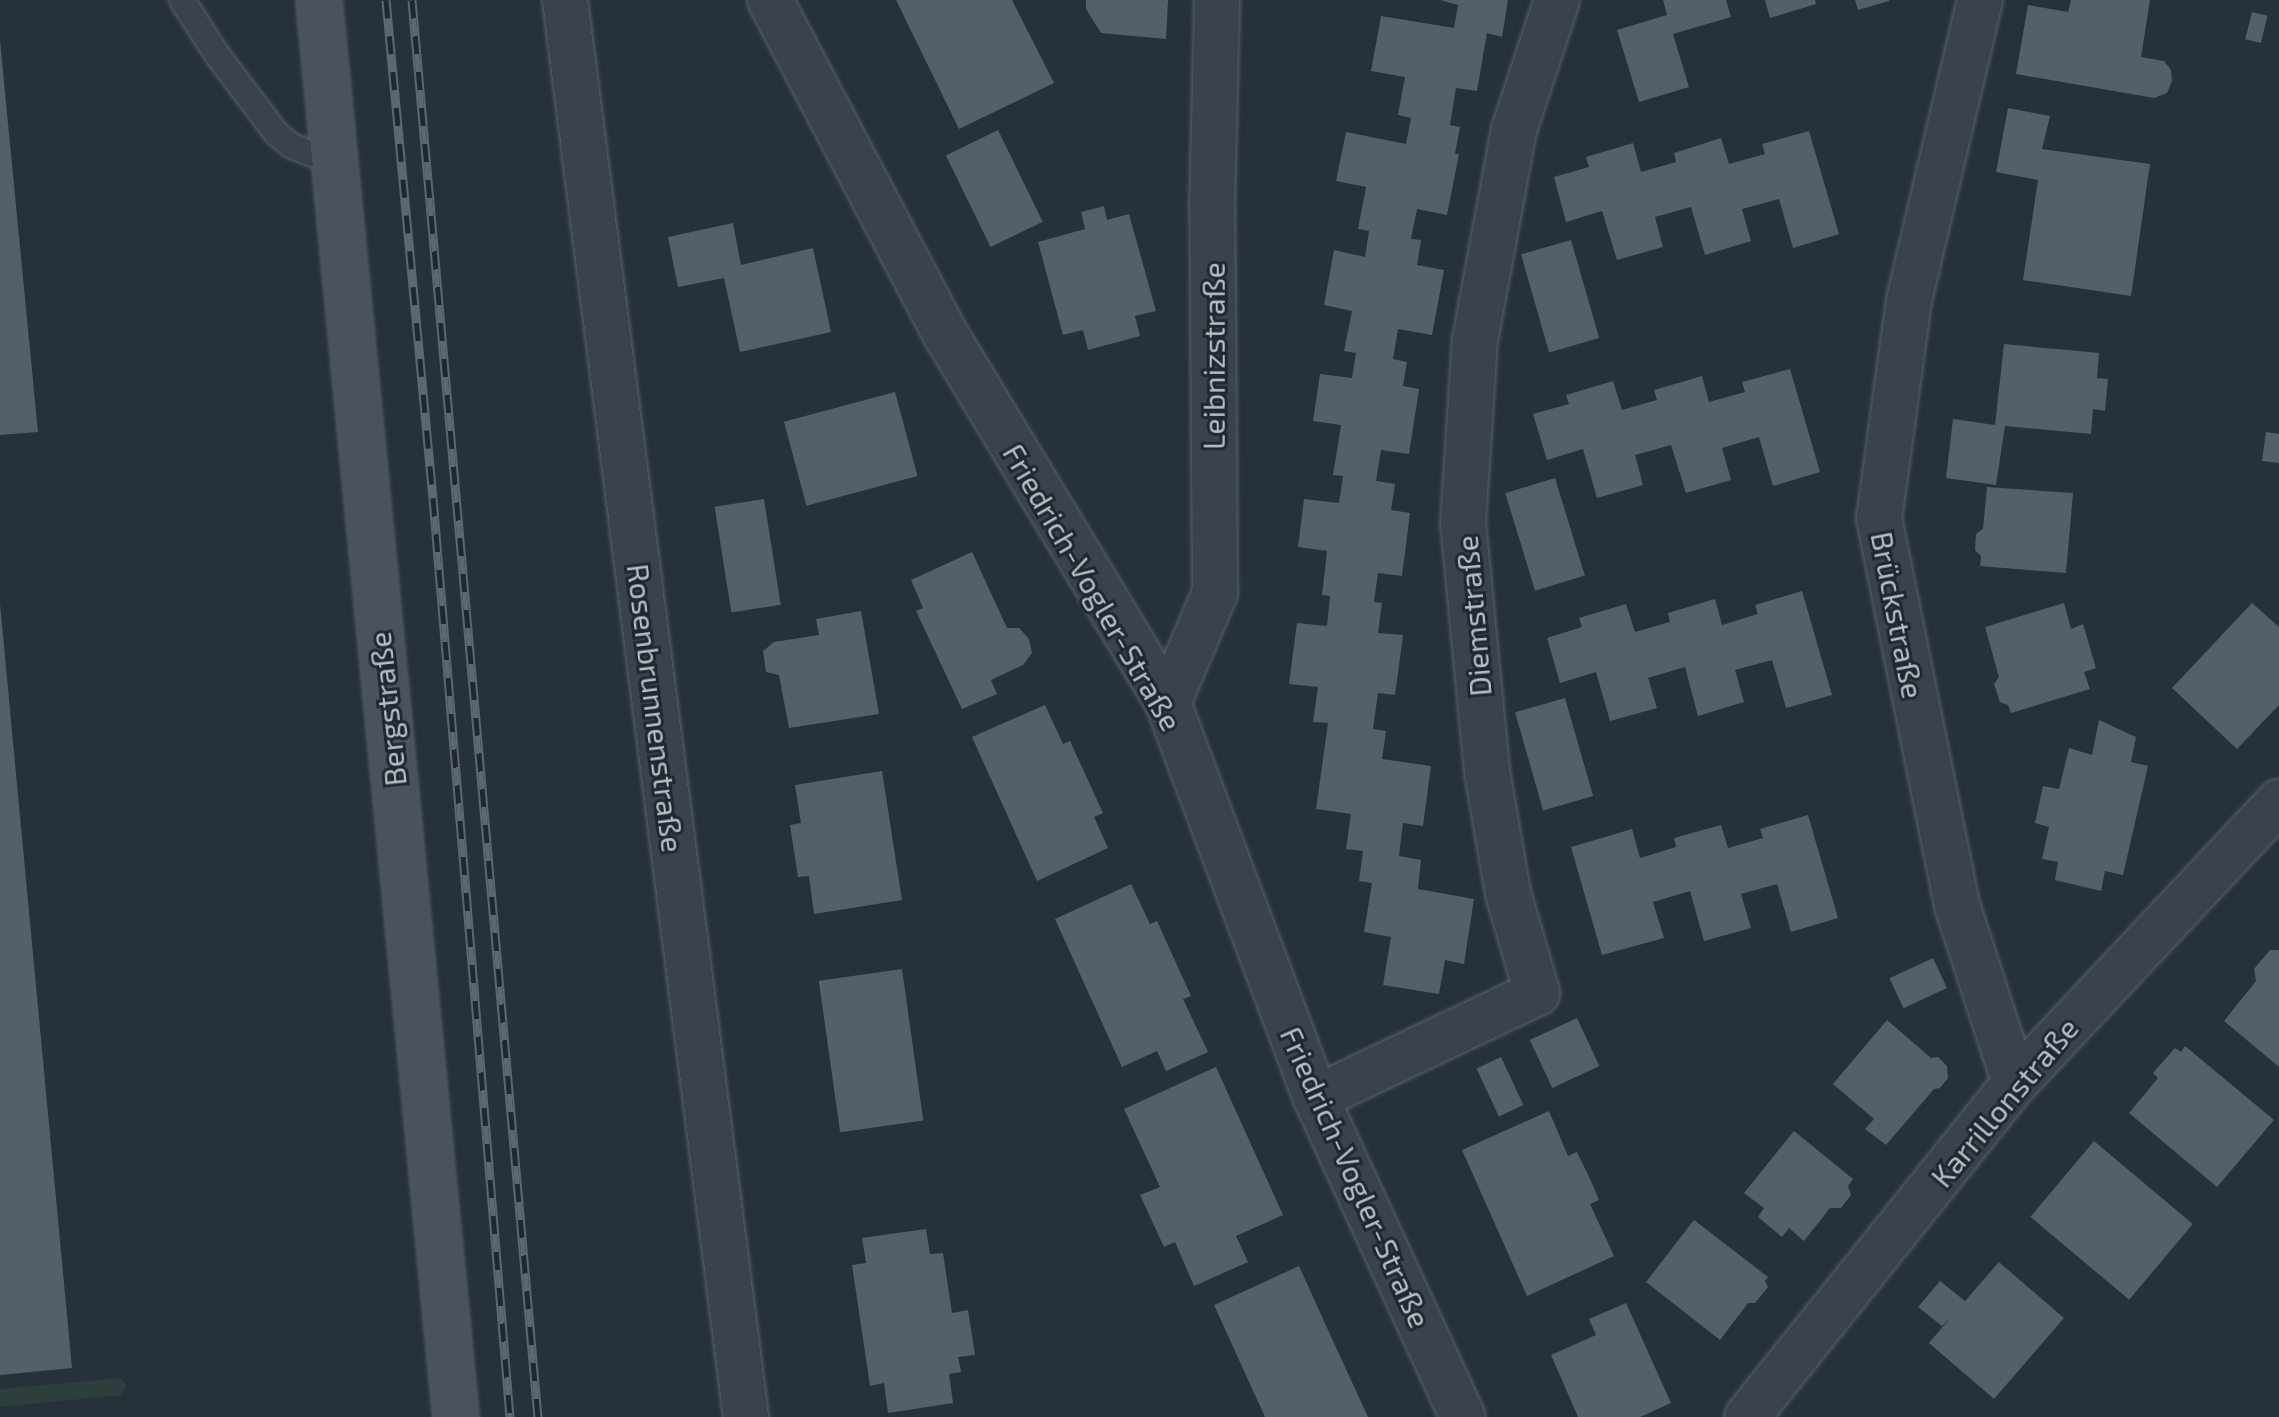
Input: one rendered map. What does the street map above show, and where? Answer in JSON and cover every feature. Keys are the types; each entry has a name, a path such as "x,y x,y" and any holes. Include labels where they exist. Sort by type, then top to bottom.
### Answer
{"main road":[{"name":"Bergstraße","path":"319,0 456,1417"}],"street":[{"name":"Rosenbrunnenstraße","path":"565,0 746,1417"},
{"name":"Friedrich-Vogler-Straße","path":"770,0 946,335 1168,703 1316,1098 1463,1417"},
{"name":"Leibnizstraße","path":"1168,703 1215,593 1212,207 1217,0"},
{"name":"Diemstraße","path":"1316,1098 1537,993 1508,893 1487,771 1463,524 1475,340 1514,130 1557,0"},
{"name":"Brückstraße","path":"1980,0 1909,300 1879,518 1957,905 2015,1083"},
{"name":"Karrillonstraße","path":"1747,1417 2015,1083 2279,802"}],"lane":[{"path":"182,0 218,56 277,134 292,146 312,154 333,154"}],"green space":[{"path":"121,1378 126,1385 122,1395 0,1407 0,1389"}],"building":[{"path":"896,0 1012,0 1054,83 959,129"},
{"path":"1086,0 1168,0 1166,39 1101,33 1086,9"},
{"path":"1440,0 1508,0 1502,37 1487,33 1477,91 1456,88 1450,125 1460,127 1455,154 1459,154 1447,215 1417,209 1411,239 1421,240 1417,265 1444,270 1432,335 1398,329 1393,359 1407,362 1403,386 1419,389 1409,454 1381,450 1376,481 1395,484 1391,510 1410,513 1402,576 1378,573 1374,602 1382,603 1378,633 1403,635 1395,695 1378,693 1373,729 1386,731 1382,759 1431,766 1423,826 1403,823 1399,856 1421,860 1418,889 1474,899 1464,964 1445,960 1439,994 1383,985 1391,937 1364,932 1372,883 1359,881 1363,851 1346,849 1351,814 1316,809 1328,723 1313,722 1318,687 1289,684 1297,623 1327,626 1330,596 1322,595 1327,551 1298,547 1304,499 1339,503 1343,476 1333,475 1341,425 1313,421 1320,374 1352,378 1356,353 1344,351 1352,311 1324,305 1334,250 1365,257 1369,231 1358,229 1366,187 1336,181 1346,132 1406,144 1411,118 1398,115 1405,77 1371,71 1381,16 1454,28 1458,5"},
{"path":"1663,0 1726,0 1731,17 1673,34 1689,87 1639,102 1617,30 1667,15"},
{"path":"1765,0 1815,0 1816,4 1770,18"},
{"path":"1855,0 1889,0 1889,1 1858,10"},
{"path":"2071,0 2150,0 2141,57 2164,61 2171,70 2172,81 2167,93 2154,98 2016,74 2028,5 2068,12"},
{"path":"2252,12 2268,16 2261,43 2245,39"},
{"path":"0,41 38,432 0,435"},
{"path":"2008,108 2050,116 2042,149 2150,164 2131,296 2023,280 2038,180 1996,172"},
{"path":"998,130 1043,222 991,247 946,155"},
{"path":"1809,131 1839,234 1793,248 1779,199 1742,209 1751,241 1705,255 1691,207 1655,217 1663,247 1617,260 1602,211 1566,222 1554,177 1589,167 1586,157 1633,143 1641,172 1676,162 1674,153 1721,138 1729,164 1765,154 1762,144"},
{"path":"1104,206 1107,220 1129,214 1156,311 1135,316 1140,336 1088,350 1083,330 1063,335 1038,242 1085,229 1081,212"},
{"path":"733,223 741,265 813,248 831,332 740,352 724,278 678,287 668,237"},
{"path":"1571,240 1599,338 1549,352 1521,254"},
{"path":"2004,344 2099,353 2097,378 2108,379 2105,411 2093,409 2091,434 2005,426 1996,485 1946,478 1953,419 1995,425"},
{"path":"1790,369 1820,472 1773,486 1759,437 1722,448 1731,480 1686,493 1671,445 1635,455 1643,485 1597,498 1583,449 1547,460 1533,414 1569,404 1566,395 1613,381 1622,410 1657,400 1654,390 1702,376 1709,402 1745,392 1742,382"},
{"path":"895,392 918,476 806,506 784,422"},
{"path":"2266,432 2279,434 2279,463 2262,461"},
{"path":"1555,478 1585,576 1535,591 1505,493"},
{"path":"1987,487 2073,493 2066,573 1980,566 1981,556 1975,550 1976,534 1983,529"},
{"path":"764,499 781,605 731,613 715,507"},
{"path":"972,552 1007,628 1019,628 1029,639 1032,653 1023,665 991,680 997,694 962,709 916,611 923,608 911,580"},
{"path":"1802,591 1832,695 1786,708 1772,660 1735,670 1744,702 1698,716 1685,667 1648,678 1657,708 1610,721 1596,672 1560,683 1547,638 1582,627 1579,618 1626,604 1635,632 1670,622 1668,613 1715,599 1722,625 1758,614 1755,605"},
{"path":"2064,603 2071,629 2083,624 2096,668 2084,672 2090,689 2011,713 2008,705 2000,702 1994,684 1999,677 1985,627"},
{"path":"2252,603 2279,627 2279,705 2237,749 2172,688"},
{"path":"0,604 72,1368 0,1375"},
{"path":"861,611 879,714 789,728 779,675 766,672 763,651 774,642 819,635 816,619"},
{"path":"1565,698 1593,796 1543,810 1515,712"},
{"path":"1045,705 1063,744 1070,741 1103,813 1094,817 1108,848 1037,881 972,737"},
{"path":"2099,720 2136,737 2131,762 2148,766 2123,875 2105,871 2101,891 2055,880 2058,862 2042,859 2049,827 2035,823 2043,786 2059,789 2069,748 2092,755"},
{"path":"882,771 902,900 814,914 809,876 798,877 790,825 801,823 795,785"},
{"path":"1808,815 1838,918 1791,932 1777,884 1741,894 1751,928 1704,941 1690,891 1653,902 1664,938 1602,955 1571,847 1632,829 1640,858 1676,847 1674,838 1721,825 1728,848 1763,838 1760,829"},
{"path":"1131,884 1150,924 1157,921 1191,996 1183,999 1208,1052 1166,1071 1157,1051 1122,1067 1055,919"},
{"path":"2270,950 2279,950 2279,1067 2224,1021 2256,981 2254,969"},
{"path":"1933,958 1947,988 1903,1008 1889,978"},
{"path":"902,969 923,1121 840,1132 819,981"},
{"path":"1577,1018 1599,1066 1552,1088 1530,1040"},
{"path":"1887,1020 1931,1058 1938,1057 1947,1066 1948,1078 1940,1088 1934,1089 1886,1145 1865,1129 1874,1119 1833,1084"},
{"path":"2185,1046 2274,1120 2217,1187 2129,1113 2158,1078 2153,1073 2175,1048 2181,1052"},
{"path":"1501,1057 1523,1105 1499,1116 1477,1068"},
{"path":"1216,1067 1283,1215 1236,1236 1248,1262 1194,1286 1175,1242 1164,1247 1140,1195 1160,1187 1124,1109"},
{"path":"1549,1111 1568,1156 1577,1152 1591,1181 1599,1200 1590,1204 1614,1256 1527,1296 1462,1150"},
{"path":"1794,1131 1853,1179 1848,1186 1851,1195 1841,1208 1830,1208 1804,1241 1789,1228 1782,1237 1758,1217 1764,1208 1744,1193"},
{"path":"2094,1141 2193,1224 2129,1300 2030,1217"},
{"path":"1694,1220 1768,1277 1765,1281 1768,1287 1755,1303 1748,1303 1720,1340 1646,1282"},
{"path":"926,1229 930,1254 943,1253 952,1313 968,1310 975,1355 958,1357 961,1372 949,1374 953,1403 888,1413 884,1383 870,1386 852,1265 866,1263 862,1238"},
{"path":"1999,1262 2064,1318 1994,1399 1929,1343 1951,1317 1942,1326 1918,1307 1940,1281 1965,1301"},
{"path":"1299,1266 1368,1417 1265,1417 1214,1305"},
{"path":"1626,1303 1671,1403 1640,1417 1578,1417 1551,1355 1596,1335 1589,1319"}],"railway":[{"path":"386,0 433,498 510,1417"},
{"path":"412,0 538,1417"}]}
